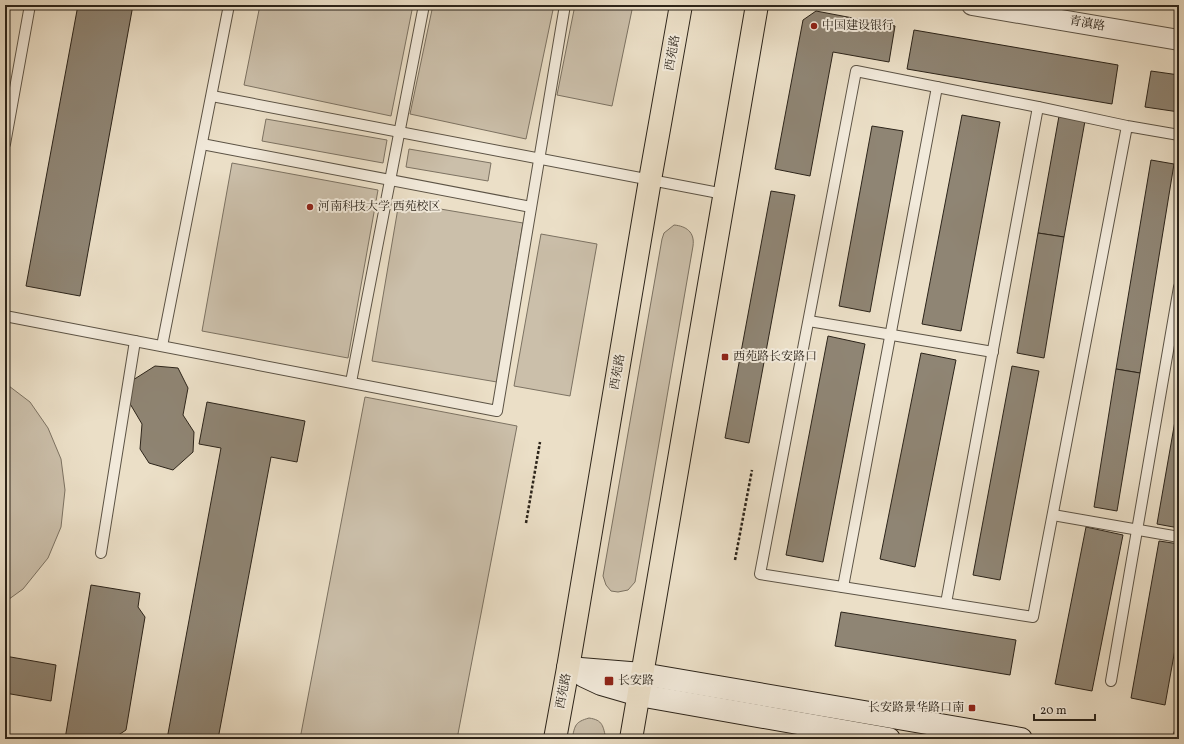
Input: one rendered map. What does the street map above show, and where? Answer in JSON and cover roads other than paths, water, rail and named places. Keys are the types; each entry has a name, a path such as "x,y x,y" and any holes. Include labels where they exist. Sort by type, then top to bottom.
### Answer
{"main road":[{"name":"西苑路","path":"555,739 681,5"},
{"path":"631,739 757,5"},
{"path":"568,668 642,674 1020,739"},
{"path":"568,668 601,684 639,695 889,739"}],"street":[{"name":"青滇路","path":"972,5 1179,40"}],"lane":[{"path":"5,144 30,5"},
{"path":"162,346 229,5"},
{"path":"351,382 424,5"},
{"path":"5,316 497,411 565,5"},
{"path":"1127,126 1033,617 760,574 856,72 1179,135"},
{"path":"843,587 937,87"},
{"path":"212,96 724,194"},
{"path":"946,603 1038,107"},
{"path":"202,144 531,207"},
{"path":"1111,681 1179,287"},
{"path":"809,321 993,352"},
{"path":"101,554 135,341"},
{"path":"1053,515 1179,537"},
{"path":"1178,739 1179,734"}],"place":[{"name":"中国建设银行","path":"814,26"},
{"name":"河南科技大学 西苑校区","path":"310,207"},
{"name":"西苑路长安路口","path":"725,357"},
{"name":"长安路","path":"609,681"},
{"name":"长安路景华路口南","path":"972,708"}]}
